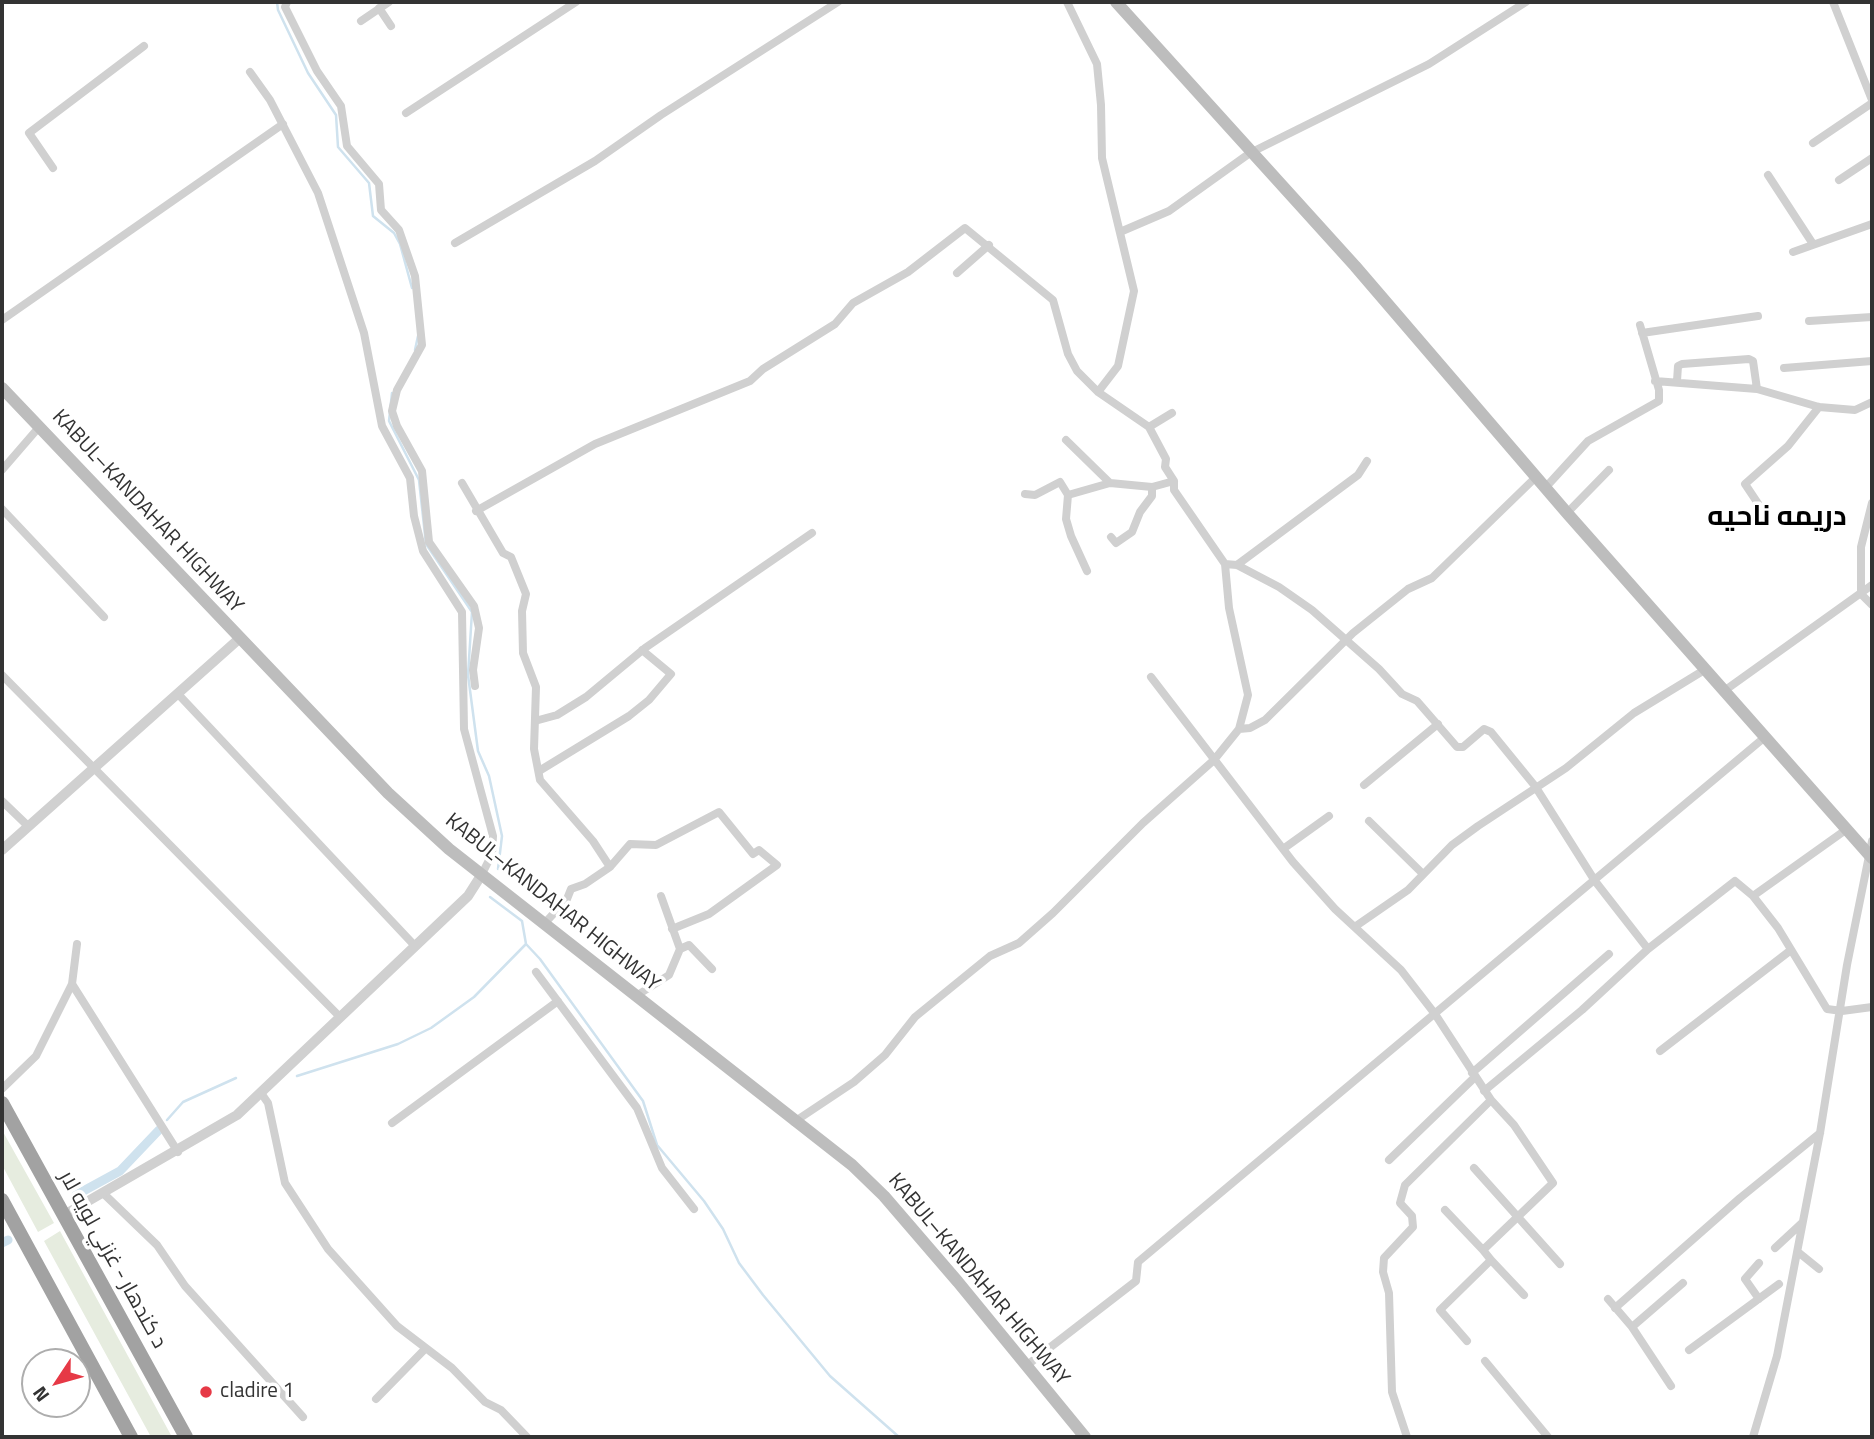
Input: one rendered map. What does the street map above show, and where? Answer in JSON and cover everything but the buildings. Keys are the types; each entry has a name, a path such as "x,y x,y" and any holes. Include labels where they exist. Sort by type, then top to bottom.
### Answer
{"highway":[{"name":"د کندهار - غزني لويه لار","path":"2,1103 186,1437"},
{"path":"2,1200 131,1437"}],"main road":[{"path":"1116,2 1355,266 1567,513 1871,856"},
{"name":"KABUL–KANDAHAR HIGHWAY","path":"2,388 388,793 449,849 852,1165 884,1196 1085,1437"}],"street":[{"path":"287,2 285,7 317,71 341,106 347,146 379,184 381,211 399,230 415,276 422,345 397,390 393,411 397,426 422,471 425,544 475,609 479,628 473,670 475,686"},
{"path":"361,21 389,2"},
{"path":"406,113 576,2"},
{"path":"455,243 595,161 661,115 838,2"},
{"path":"1067,2 1097,64 1102,158 1134,291 1118,366 1098,392"},
{"path":"1120,232 1169,211 1250,153 1429,64 1526,2"},
{"path":"1813,143 1872,102 1833,2"},
{"path":"379,8 391,26"},
{"path":"53,168 29,133 144,46"},
{"path":"64,1215 178,1152 237,1115 468,896 492,854 494,836 464,729 463,617 425,544 414,516 410,478 382,426 364,333 318,193 283,124 250,72"},
{"path":"2,320 283,124"},
{"path":"1839,180 1872,158"},
{"path":"1768,176 1813,244"},
{"path":"1793,252 1872,224"},
{"path":"476,511 595,444 750,381 764,369 835,324 853,303 908,272 961,229 989,245 1053,300 1068,354 1077,371 1098,392 1149,427 1174,481 1174,489 1225,564 1229,608 1248,695 1239,729 1214,760 1143,823 1053,914 1019,943 980,964 915,1017 885,1055 854,1082 794,1122"},
{"path":"957,273 989,245"},
{"path":"1546,487 1588,442 1659,401 1641,329 1758,316"},
{"path":"1809,321 1872,317"},
{"path":"1677,380 1678,366 1682,364 1749,359 1753,361 1757,389"},
{"path":"1784,368 1872,360"},
{"path":"1656,381 1677,380 1757,389 1819,407 1855,410 1872,402"},
{"path":"1765,514 1745,484 1788,446 1819,407"},
{"path":"1149,427 1171,413"},
{"path":"2,470 40,426"},
{"path":"1066,440 1110,483"},
{"path":"1237,565 1358,475 1367,461"},
{"path":"1567,513 1609,470"},
{"path":"1239,729 1250,728 1265,720 1348,641 1353,633 1408,589 1432,578 1536,477"},
{"path":"1068,495 1110,483 1152,487 1174,481"},
{"path":"1025,494 1035,495 1060,482 1068,495 1066,519 1087,571"},
{"path":"461,484 503,553 511,557 526,594 522,611 523,653 536,687 534,749 546,792 593,841 610,867"},
{"path":"1111,537 1116,543 1132,532 1152,496 1152,487"},
{"path":"1872,503 1861,547 1861,594 1872,605"},
{"path":"2,509 104,617"},
{"path":"535,721 557,715 586,697 642,650 812,533"},
{"path":"1225,564 1237,565 1282,589 1348,641 1402,694 1417,701 1460,747 1488,729 1535,786 1595,881 1648,949"},
{"path":"1724,691 1872,584"},
{"path":"463,617 475,609"},
{"path":"2,850 240,638"},
{"path":"539,771 629,716 671,674 642,650"},
{"path":"1356,926 1408,890 1452,845 1535,786 1566,768 1634,713 1706,669"},
{"path":"2,675 340,1017"},
{"path":"1151,677 1322,896 1401,970 1435,1014 1484,1091 1514,1125 1553,1183 1483,1250"},
{"path":"177,694 415,946"},
{"path":"1364,785 1438,724"},
{"path":"1026,1366 1136,1281 1138,1262 1765,737"},
{"path":"2,801 28,827"},
{"path":"544,924 566,900 571,889 585,884 610,867 630,844 656,845 719,812 753,854 760,850 777,865 709,914 672,929"},
{"path":"1283,849 1329,816"},
{"path":"1369,821 1423,874"},
{"path":"1753,897 1847,829"},
{"path":"1753,1437 1777,1356 1779,1334 1798,1252 1842,1011 1847,965 1872,841"},
{"path":"1484,1091 1582,1010 1648,949 1735,881 1753,897 1791,950 1819,1000 1827,1009 1842,1011 1872,1007"},
{"path":"636,996 669,975 680,949 661,896"},
{"path":"2,1089 36,1056 72,984 77,944"},
{"path":"680,949 689,946 712,969"},
{"path":"1660,1051 1791,950"},
{"path":"1389,1160 1474,1075 1609,954"},
{"path":"536,972 637,1108 662,1168 694,1209"},
{"path":"72,984 178,1152"},
{"path":"392,1124 558,1001"},
{"path":"261,1093 268,1102 285,1183 293,1199 356,1283 397,1326 452,1368 485,1402 501,1410 527,1437"},
{"path":"1407,1437 1392,1392 1389,1293 1383,1272 1384,1258 1413,1227 1412,1216 1400,1203 1405,1185 1491,1100"},
{"path":"1615,1308 1740,1198 1820,1133"},
{"path":"1474,1168 1560,1264"},
{"path":"104,1194 158,1245 185,1286 303,1417"},
{"path":"1445,1210 1524,1295"},
{"path":"1776,1248 1802,1223"},
{"path":"1798,1252 1819,1269"},
{"path":"1467,1341 1440,1310 1491,1260"},
{"path":"1759,1263 1745,1279 1759,1299"},
{"path":"1632,1327 1684,1283"},
{"path":"1689,1350 1779,1284"},
{"path":"1608,1299 1632,1327 1671,1386"},
{"path":"376,1399 425,1349"},
{"path":"1485,1361 1548,1437"}],"shaded area":[{"path":"2,1130 54,1223 38,1232 2,1165"},
{"path":"60,1231 172,1437 151,1437 44,1241"}],"waterway":[{"path":"277,2 278,10 308,73 336,115 338,147 369,183 373,216 394,233 400,244 412,288"},
{"path":"415,350 418,336"},
{"path":"392,393 389,421 419,480 426,544 472,612 468,675 478,751 489,776 502,836 498,869"},
{"path":"490,897 522,921 526,944 540,959 643,1101 657,1145 704,1201 723,1229 739,1263 763,1295 830,1376 899,1437"},
{"path":"297,1076 398,1044 431,1028 474,997 526,944"},
{"path":"167,1120 183,1102 236,1078"},
{"path":"76,1195 120,1171 159,1130"},
{"path":"2,1243 8,1240"}],"place":[{"name":"cladire 1","path":"206,1392"}],"district":[{"name":"دریمه ناحیه","path":"1777,518"}]}
